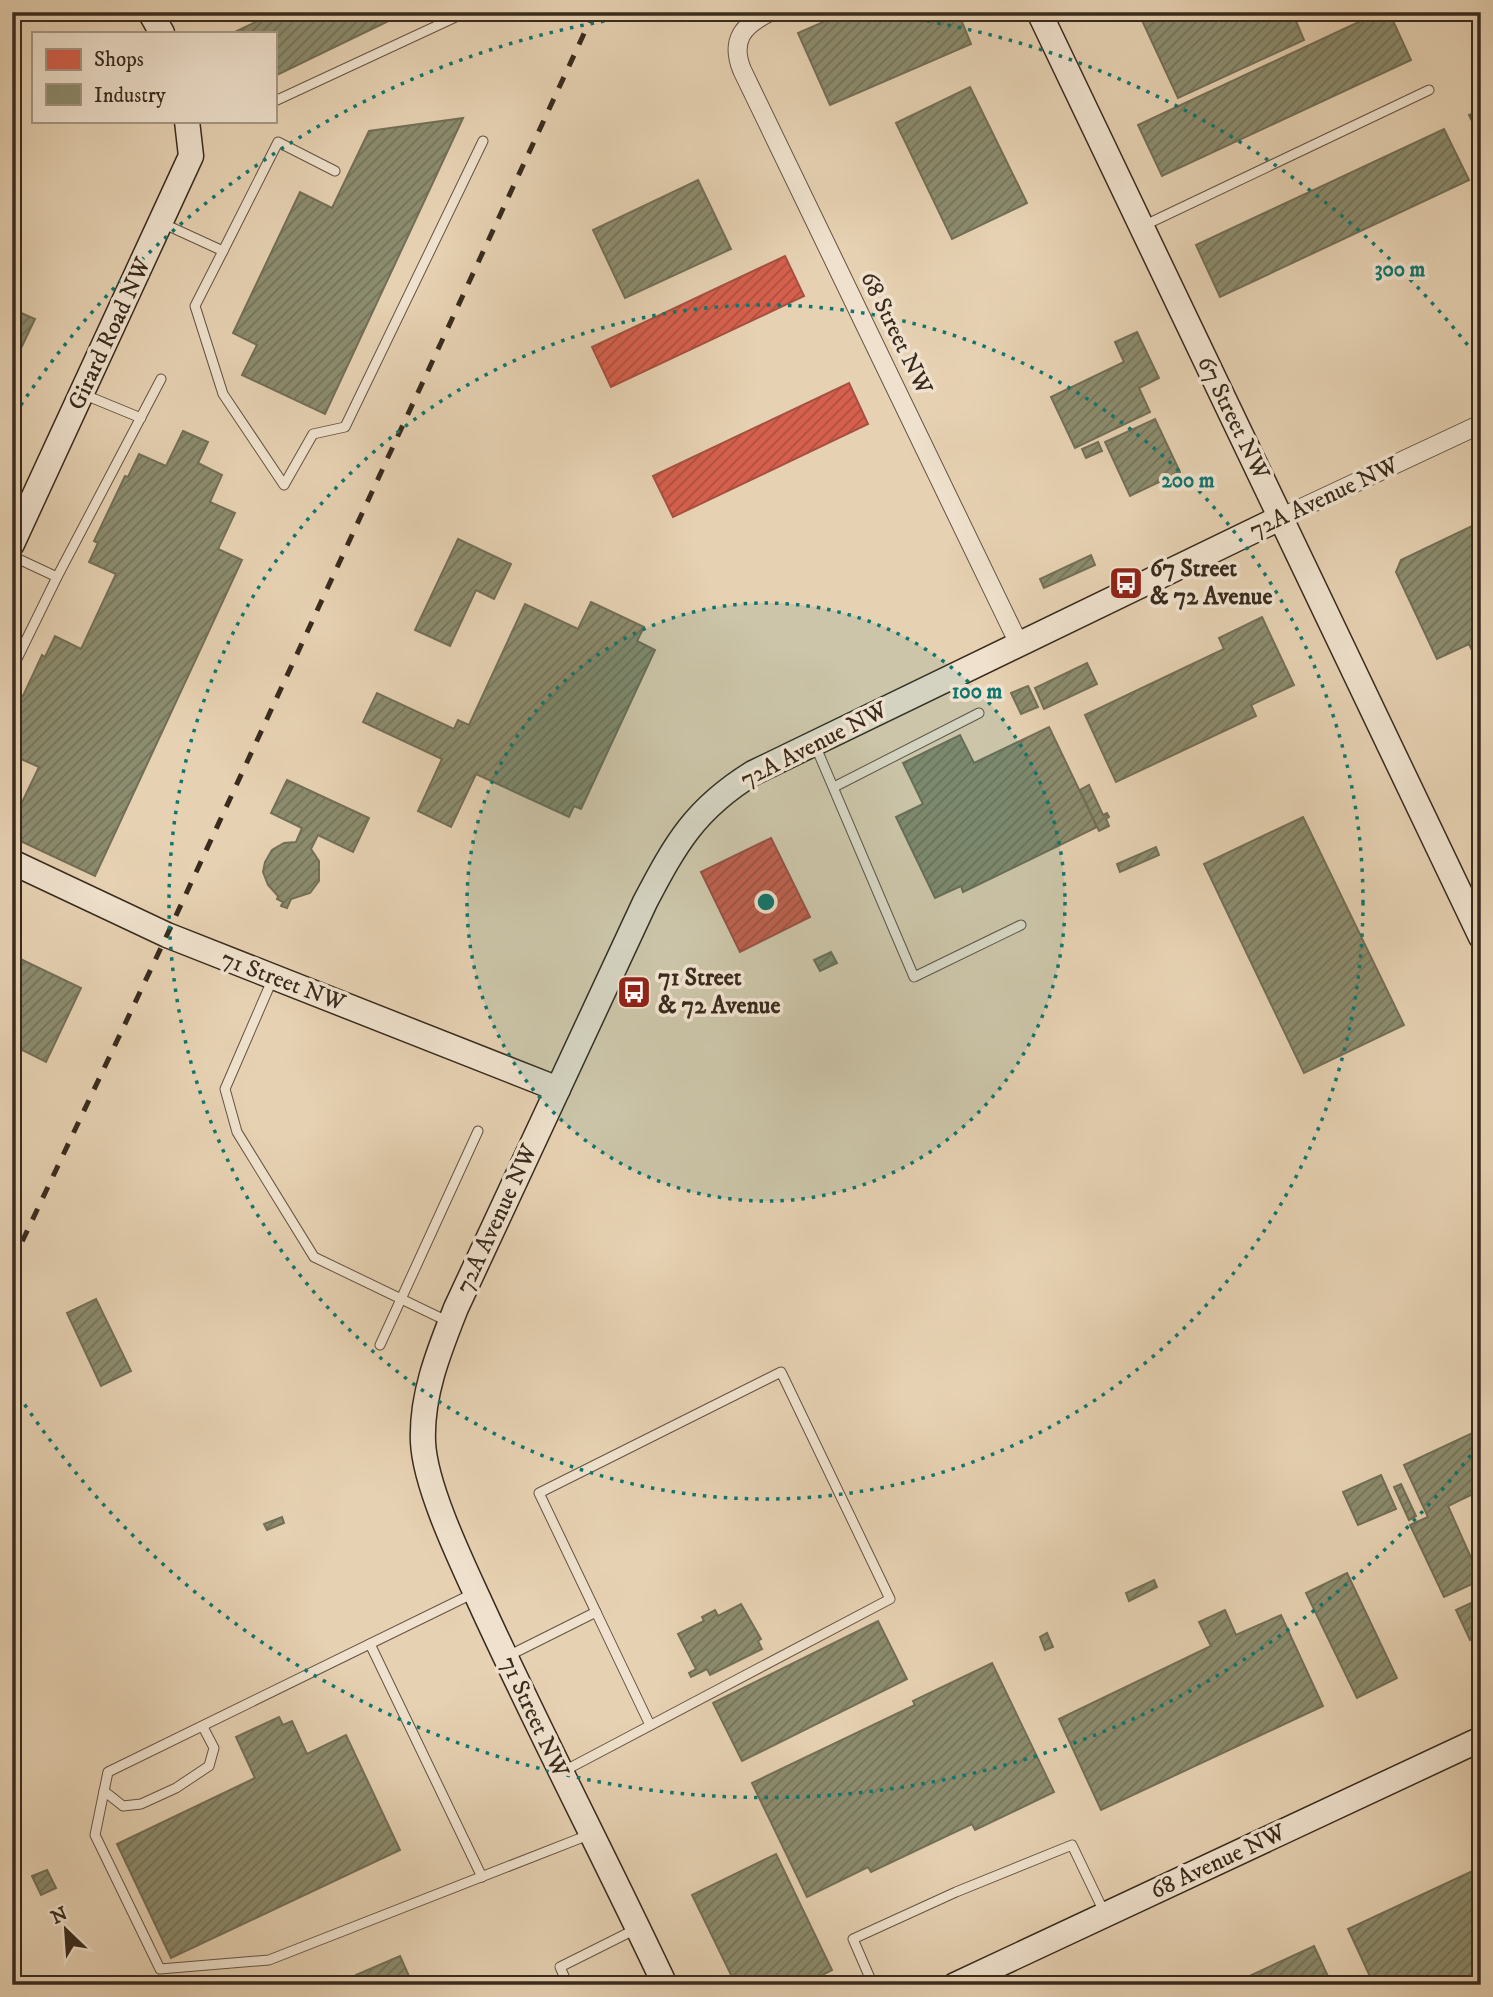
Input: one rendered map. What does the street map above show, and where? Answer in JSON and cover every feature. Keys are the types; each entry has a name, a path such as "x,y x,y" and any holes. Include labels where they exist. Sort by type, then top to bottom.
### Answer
{"street":[{"path":"150,12 161,32"},
{"name":"68 Street NW","path":"770,12 748,25 739,41 737,51 742,70 1019,644"},
{"name":"67 Street NW","path":"1040,12 1481,937"},
{"name":"Girard Road NW","path":"12,544 191,156 187,122"},
{"name":"72A Avenue NW","path":"423,1441 426,1401 435,1361 450,1323 645,902 687,829 718,797 752,773 1481,424"},
{"name":"71 Street NW","path":"12,862 167,935 558,1089"},
{"name":"71 Street NW","path":"423,1441 429,1473 439,1503 476,1592 560,1773 665,1985"},
{"name":"68 Avenue NW","path":"955,1985 1481,1739"}],"lane":[{"path":"276,101 460,15"},
{"path":"1141,227 1429,90"},
{"path":"335,171 278,142 195,306 223,394 284,485 313,434 345,427 483,141"},
{"path":"160,223 223,251"},
{"path":"12,669 161,379"},
{"path":"83,394 141,418"},
{"path":"12,556 57,577"},
{"path":"834,786 979,713"},
{"path":"814,744 914,977 1021,925"},
{"path":"273,977 225,1089 237,1132 314,1257 450,1323"},
{"path":"380,1345 478,1131"},
{"path":"560,1773 650,1726 890,1599 780,1371 539,1493 650,1726"},
{"path":"476,1592 108,1772 95,1835 160,1969 269,1961 592,1834"},
{"path":"505,1657 596,1612"},
{"path":"370,1644 482,1877"},
{"path":"104,1791 123,1806 141,1804 176,1788 209,1766 214,1748 204,1727"},
{"path":"873,1985 853,1939 956,1892 1072,1845 1106,1915"},
{"path":"568,1985 560,1967 638,1928"}],"building: Shops":[{"path":"785,256 804,296 611,387 592,347"},
{"path":"849,383 868,424 673,517 653,476"},
{"path":"771,838 810,917 740,952 701,872"}],"building: Industry":[{"path":"276,12 407,12 276,76 276,32 235,32"},
{"path":"846,12 958,12 971,44 830,105 798,33"},
{"path":"1315,12 1296,21 1304,40 1178,98 1139,14"},
{"path":"1380,12 1389,12 1411,60 1162,176 1138,125"},
{"path":"970,87 1027,203 952,239 896,123"},
{"path":"1481,110 1481,139 1469,115"},
{"path":"463,118 325,414 242,375 257,345 233,333 300,192 332,208 369,131"},
{"path":"1444,129 1469,180 1220,297 1196,245"},
{"path":"698,180 731,249 625,298 593,230"},
{"path":"12,309 35,319 12,367"},
{"path":"1137,332 1159,378 1139,388 1150,412 1075,448 1051,397 1124,362 1115,342"},
{"path":"1155,419 1180,472 1130,496 1105,442"},
{"path":"183,431 208,442 198,463 222,475 210,502 235,513 218,549 242,560 95,876 12,837 12,823 39,767 12,755 12,691 23,696 42,655 45,657 55,636 81,649 116,574 89,562 98,543 94,541 125,476 128,477 139,454 166,466"},
{"path":"1098,442 1102,451 1086,458 1082,449"},
{"path":"1474,525 1481,540 1481,669 1469,644 1437,659 1396,572 1401,560"},
{"path":"458,539 511,564 494,599 476,590 450,646 415,630"},
{"path":"1091,555 1095,565 1044,588 1040,579"},
{"path":"591,602 644,627 637,641 655,650 581,809 574,806 569,817 476,774 451,827 418,811 442,759 363,722 377,693 454,729 458,720 469,725 525,604 578,629"},
{"path":"1262,617 1294,685 1251,705 1256,716 1116,782 1085,715 1224,649 1219,638"},
{"path":"1087,663 1097,684 1044,709 1035,688"},
{"path":"1028,686 1038,707 1021,714 1011,693"},
{"path":"1049,727 1097,827 963,892 961,886 935,898 896,817 923,804 903,763 960,735 974,763"},
{"path":"287,780 369,818 353,852 318,835 311,849 319,861 319,881 310,893 291,899 287,908 281,906 283,902 277,899 278,896 268,885 263,872 272,850 284,843 296,842 302,828 271,813"},
{"path":"1089,785 1103,815 1107,813 1109,817 1106,819 1109,826 1099,831 1080,790"},
{"path":"1303,817 1404,1025 1304,1073 1204,864"},
{"path":"1156,847 1159,855 1120,872 1117,864"},
{"path":"831,952 837,963 820,971 814,960"},
{"path":"12,955 81,988 46,1062 12,1045"},
{"path":"96,1299 131,1371 101,1386 67,1313"},
{"path":"1481,1429 1481,1490 1448,1506 1481,1580 1444,1597 1410,1525 1428,1517 1404,1465"},
{"path":"1381,1475 1396,1509 1358,1525 1343,1492"},
{"path":"1401,1484 1416,1516 1409,1520 1394,1487"},
{"path":"282,1517 284,1523 267,1530 264,1524"},
{"path":"1347,1573 1397,1678 1357,1698 1306,1593"},
{"path":"1154,1580 1157,1587 1129,1601 1126,1593"},
{"path":"1475,1601 1481,1613 1481,1635 1470,1640 1456,1610"},
{"path":"741,1604 761,1639 758,1641 762,1649 710,1675 707,1669 691,1677 689,1673 696,1669 678,1634 704,1621 702,1617 715,1610 718,1616"},
{"path":"1225,1610 1236,1635 1281,1615 1323,1706 1101,1810 1059,1719 1211,1646 1199,1622"},
{"path":"878,1621 907,1679 742,1761 713,1703"},
{"path":"1047,1633 1053,1647 1045,1650 1040,1637"},
{"path":"992,1663 1054,1792 975,1830 972,1824 871,1872 868,1867 807,1897 752,1783 915,1705 913,1701"},
{"path":"279,1717 283,1725 292,1721 307,1754 346,1735 400,1850 171,1958 117,1844 255,1778 236,1737"},
{"path":"776,1854 832,1970 803,1985 736,1985 692,1895"},
{"path":"1481,1867 1481,1985 1374,1985 1348,1929"},
{"path":"47,1870 56,1888 41,1895 32,1876"},
{"path":"1314,1946 1332,1985 1230,1985"},
{"path":"400,1956 413,1985 348,1985 347,1983 358,1978 356,1975"}],"railway":[{"path":"12,1263 167,935 594,12"}],"place":[{"name":"67 Street & 72 Avenue","path":"1126,583"},
{"name":"71 Street & 72 Avenue","path":"634,992"}]}
